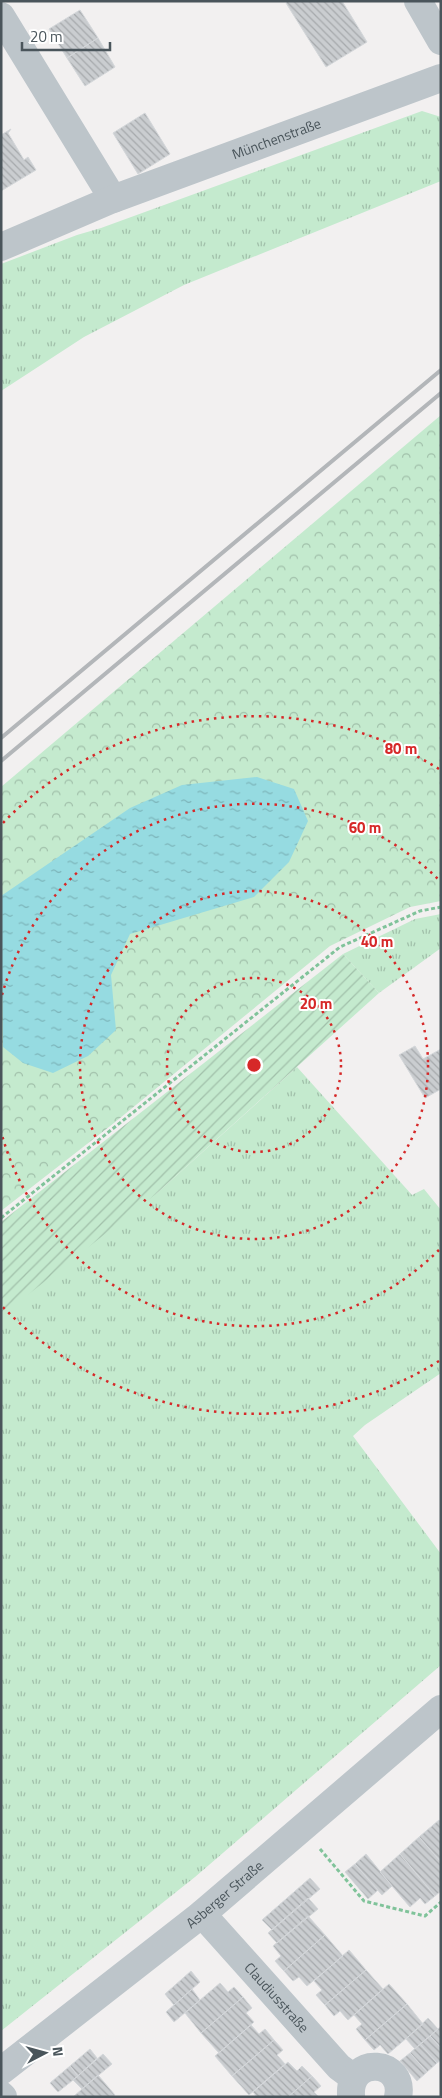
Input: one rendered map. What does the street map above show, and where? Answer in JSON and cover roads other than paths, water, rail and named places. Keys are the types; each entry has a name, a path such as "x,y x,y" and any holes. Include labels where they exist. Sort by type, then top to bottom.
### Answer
{"street":[{"path":"429,9 441,41"},
{"path":"1,16 113,199"},
{"name":"Münchenstraße","path":"1,248 113,199 441,78"},
{"name":"Asberger Straße","path":"1,2071 202,1914 441,1709"},
{"name":"Claudiusstraße","path":"202,1914 339,2067 353,2088"},
{"name":"Claudiusstraße","path":"353,2088 360,2071 368,2067 386,2068 398,2081 398,2097"}],"water":[{"path":"257,777 294,789 308,821 289,862 254,897 130,934 111,975 116,1030 88,1056 53,1073 23,1063 3,1047 1,896 130,808 182,785"}],"railway":[{"path":"1,738 441,370"},
{"path":"1,761 441,393"}]}
